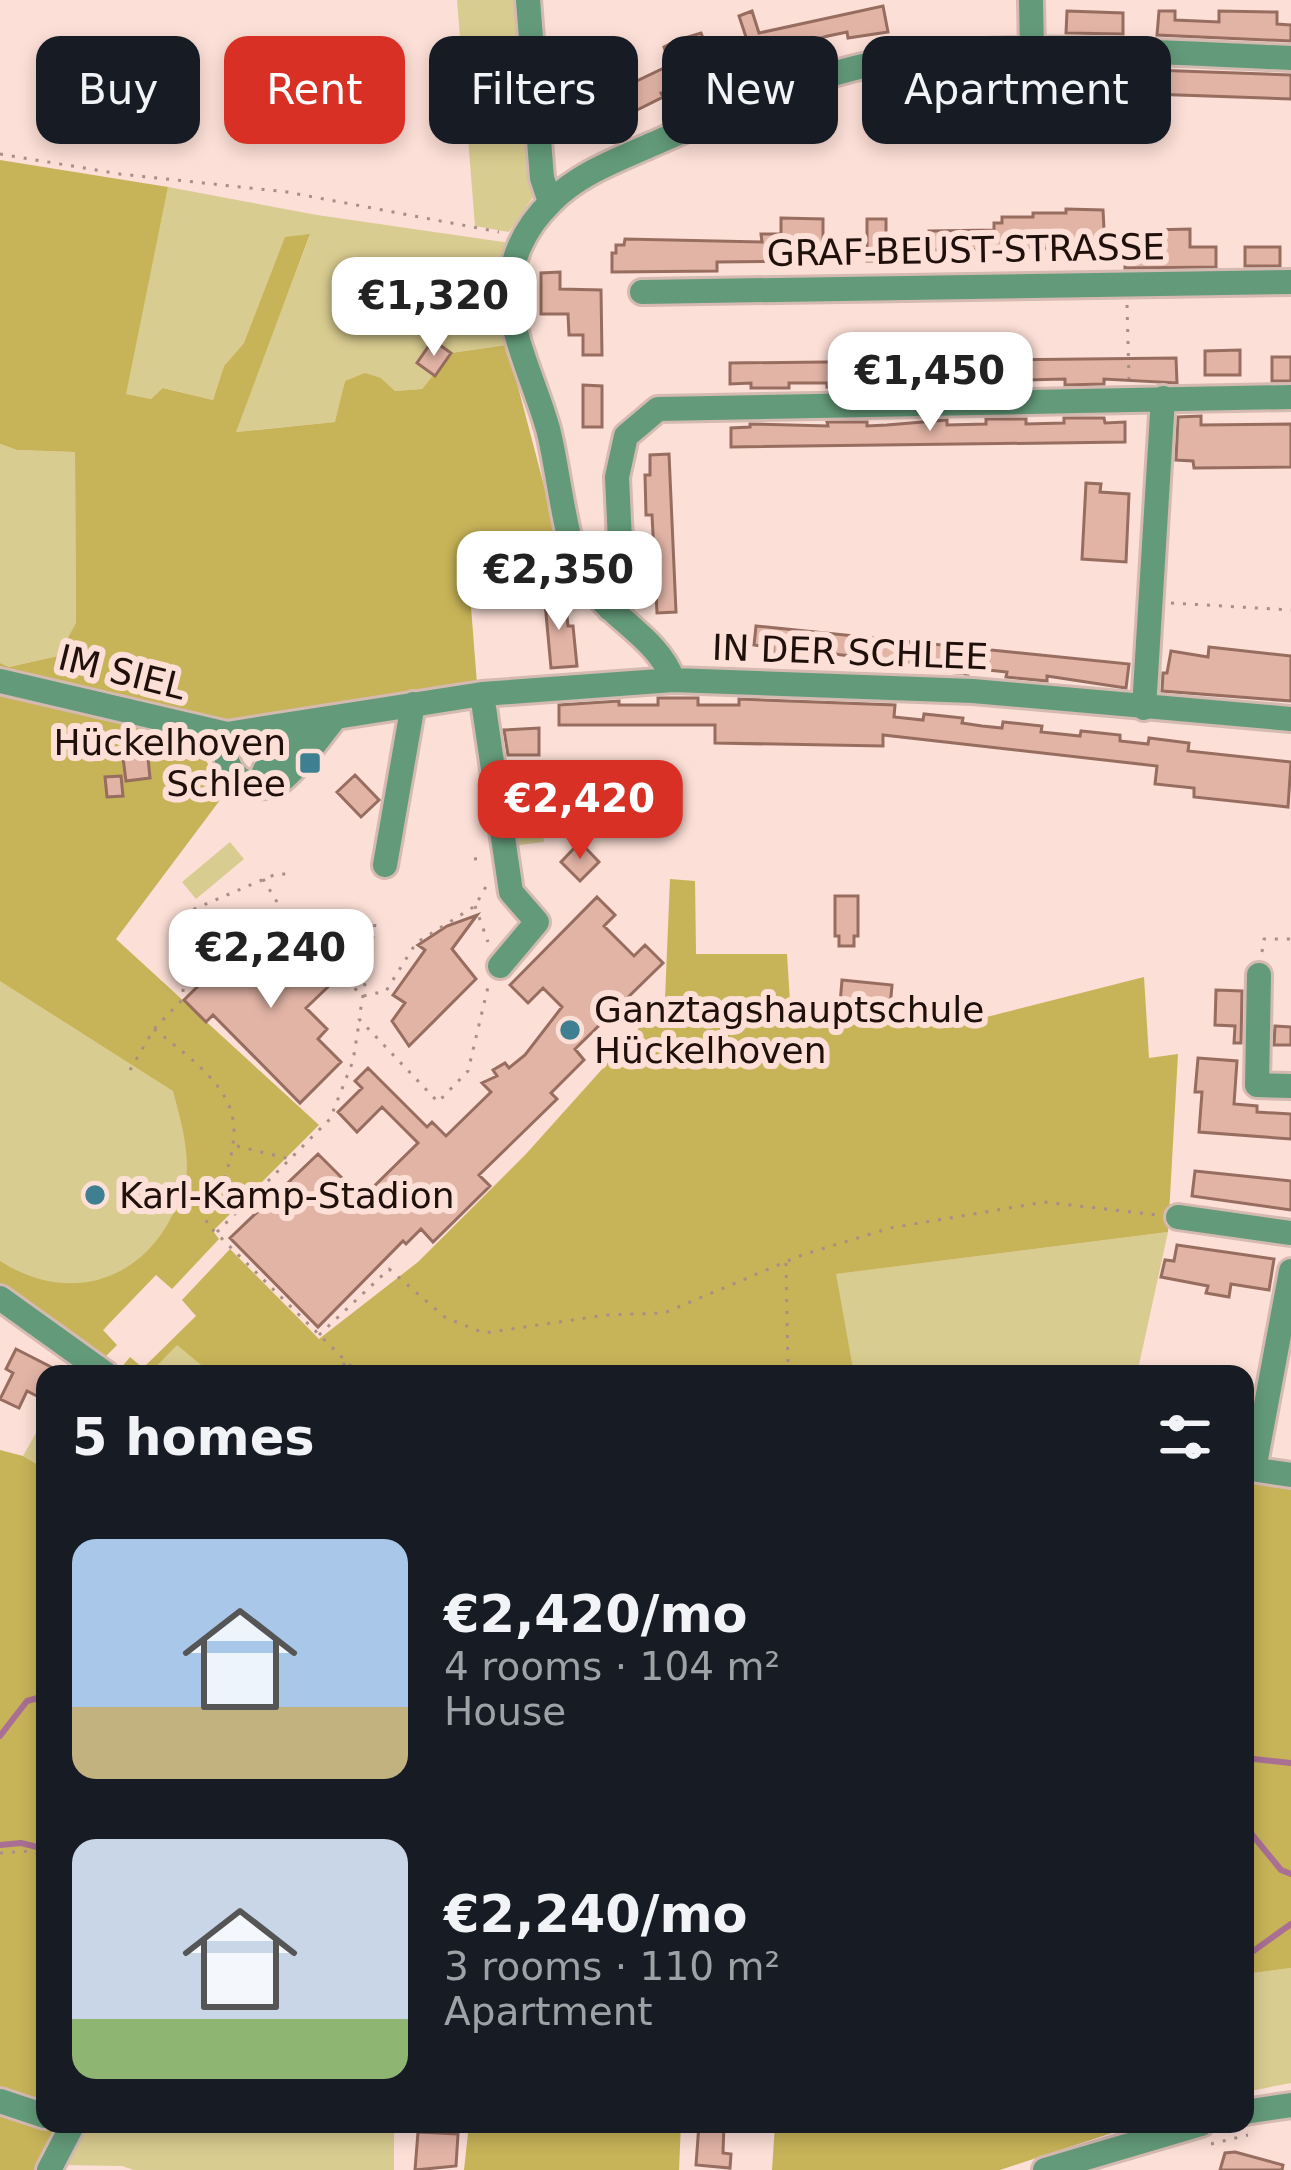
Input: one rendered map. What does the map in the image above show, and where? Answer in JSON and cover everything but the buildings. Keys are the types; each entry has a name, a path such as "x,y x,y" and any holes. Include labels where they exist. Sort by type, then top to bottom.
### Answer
{"street":[{"path":"528,0 542,178 550,202"},
{"path":"1031,0 1032,36"},
{"path":"1171,55 1291,58"},
{"path":"673,680 666,660 584,578 548,430 518,337 510,282 514,255 550,202 576,180 814,79 862,68"},
{"name":"GRAF-BEUST-STRASSE","path":"642,292 1291,282"},
{"path":"610,609 622,584 617,477 626,436 658,409 1291,397"},
{"path":"1144,708 1163,398"},
{"name":"IN DER SCHLEE","path":"227,734 482,694 673,680 973,691 1291,719"},
{"name":"IM SIEL","path":"0,681 227,734"},
{"path":"482,694 511,892 537,922 493,968"},
{"path":"385,865 413,704"},
{"path":"227,734 227,763 236,778 259,786 282,781 335,718"},
{"path":"259,786 265,770 304,722"},
{"path":"1259,975 1257,1084 1291,1086"},
{"path":"1178,1217 1291,1233"},
{"path":"1254,1449 1291,1271"},
{"path":"0,1298 93,1365"},
{"path":"1254,1469 1291,1475"},
{"path":"0,2101 36,2113"},
{"path":"1254,2110 1291,2104"},
{"path":"49,2170 66,2133"},
{"path":"1058,2168 1172,2133"}],"path":[{"path":"0,154 120,174 287,192 474,225 524,239"},
{"path":"1127,283 1129,399"},
{"path":"1151,602 1291,610"},
{"path":"363,996 386,991 416,944 475,906 505,856"},
{"path":"130,1070 154,1029 182,1000 192,910 263,879 291,874"},
{"path":"263,879 297,935 363,996"},
{"path":"359,1019 438,1102 468,1071 493,968 475,906"},
{"path":"216,1234 330,1119 353,1061 375,924"},
{"path":"1259,975 1264,939 1291,938"},
{"path":"154,1029 215,1081 237,1127 236,1146 206,1223 350,1365"},
{"path":"236,1146 290,1159"},
{"path":"319,1335 389,1269 446,1318 484,1333 606,1315 664,1313 785,1262 890,1228 1044,1202 1178,1217"},
{"path":"785,1262 788,1365"},
{"path":"343,1365 346,1361"},
{"path":"0,1853 36,1853"}],"shaded area":[{"path":"457,0 523,0 526,36 460,36"},
{"path":"468,144 536,144 540,187 509,232 475,226"},
{"path":"0,160 168,187 126,394 151,399 163,388 213,400 224,366 244,343 285,237 310,234 236,432 335,422 345,381 365,373 381,378 395,391 422,389 451,353 507,345 557,535 466,543 477,684 278,718 210,724 205,758 223,796 116,939 319,1125 213,1231 219,1239 172,1289 156,1275 103,1330 117,1345 102,1360 0,1290 0,1261 49,1281 73,1283 119,1272 157,1240 172,1216 185,1187 187,1159 173,1091 0,981 0,663 9,667 58,656 76,623 75,452 17,450 0,444"},
{"path":"168,187 510,243 500,294 507,345 451,353 422,389 395,391 381,378 345,381 336,422 235,432 310,235 244,343 224,366 213,400 164,388 151,399 125,394"},
{"path":"0,444 17,450 75,452 76,624 58,656 9,667 0,663"},
{"path":"537,785 544,842 519,845 513,787"},
{"path":"230,842 244,859 196,899 182,882"},
{"path":"670,879 695,881 696,954 787,954 790,1002 967,1022 1144,977 1149,1058 1178,1054 1168,1232 836,1274 852,1365 201,1365 177,1345 158,1365 146,1365 196,1316 182,1300 230,1249 319,1339 418,1262 526,1154 665,999"},
{"name":"Karl-Kamp-Stadion","path":"0,977 234,1127 104,1330 0,1263"},
{"path":"1168,1232 1139,1365 852,1365 835,1274"},
{"path":"177,1344 202,1365 157,1365"},
{"path":"36,1433 36,1464 23,1456"},
{"path":"0,1450 36,1464 36,2133 64,2133 46,2170 0,2170"},
{"path":"1254,1478 1291,1484 1291,1968 1254,1973"},
{"path":"1291,1968 1291,2083 1254,2090 1254,1973"},
{"path":"80,2133 394,2133 394,2170 134,2170 64,2165"},
{"path":"468,2133 681,2133 679,2170 464,2170"},
{"path":"774,2133 1112,2133 1000,2170 772,2170"}],"waterway":[{"path":"0,1736 27,1701 36,1698"},
{"path":"1254,1759 1291,1763"},
{"path":"1254,1837 1281,1870 1291,1874"},
{"path":"0,1845 36,1847"},
{"path":"1254,1951 1291,1924"}],"place":[{"name":"Hückelhoven Schlee","path":"310,763"},
{"name":"Ganztagshauptschule Hückelhoven","path":"570,1030"},
{"name":"Karl-Kamp-Stadion","path":"95,1195"}]}
